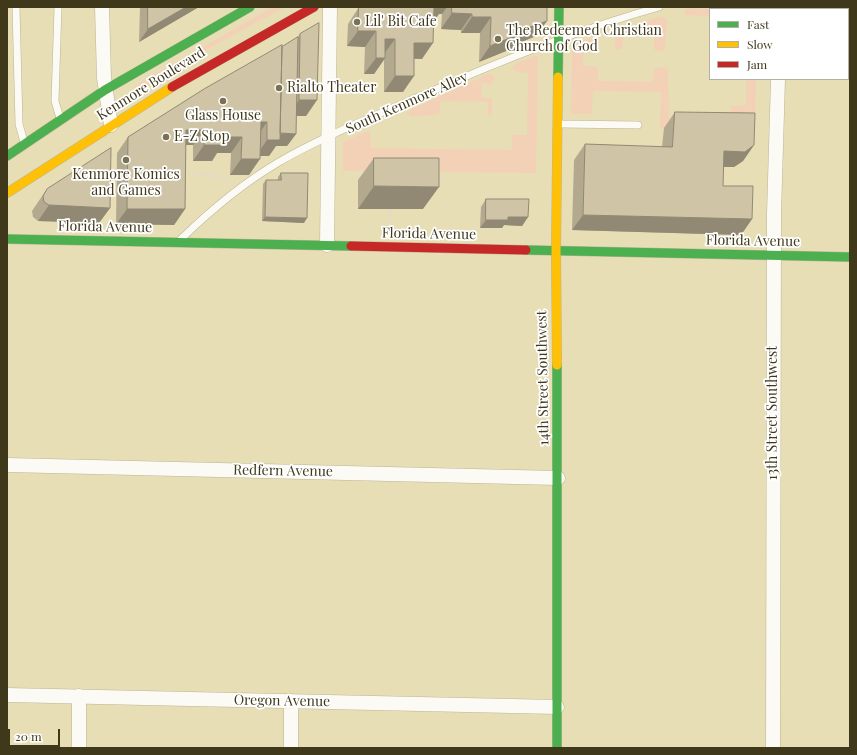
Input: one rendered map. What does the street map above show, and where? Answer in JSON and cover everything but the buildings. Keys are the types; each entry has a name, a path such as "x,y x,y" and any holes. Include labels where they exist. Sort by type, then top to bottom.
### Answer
{"street":[{"path":"102,7 106,90 111,125"},
{"name":"Kenmore Boulevard","path":"7,156 106,90 250,7"},
{"name":"Kenmore Boulevard","path":"7,193 111,125 219,59 314,7"},
{"path":"327,245 330,7"},
{"name":"14th Street Southwest","path":"557,748 558,478 556,251 559,7"},
{"name":"13th Street Southwest","path":"773,748 774,256 778,80"},
{"name":"Florida Avenue","path":"7,239 850,257"},
{"name":"Redfern Avenue","path":"7,465 558,478"},
{"name":"Oregon Avenue","path":"7,695 557,707"},
{"path":"79,696 79,748"},
{"path":"291,748 292,701"}],"lane":[{"path":"16,7 19,124 25,144"},
{"path":"58,7 55,101 60,120"},
{"name":"South Kenmore Alley","path":"178,243 194,226 237,191 279,162 328,138 488,67 558,40 659,7"},
{"path":"557,124 638,125"}],"path":[{"path":"184,174 206,174 216,176 229,183 237,191"},
{"path":"389,228 390,209"}],"shaded area":[{"path":"273,7 285,7 217,44 141,90 138,84"},
{"path":"693,7 716,7 709,8 709,16 685,15 684,10"},
{"path":"662,16 667,20 665,50 659,52 654,49 654,36 623,36 622,49 618,50 615,48 615,33 618,30"},
{"path":"592,38 597,39 599,48 596,51 583,51 583,66 596,66 598,69 598,81 652,82 654,68 667,67 669,118 730,120 731,106 746,105 746,80 756,80 755,129 660,128 661,92 593,91 592,114 571,114 572,44"},
{"path":"534,56 538,56 536,173 343,171 343,142 370,130 371,148 512,150 512,135 527,135 528,73 517,72 512,67 515,64"},
{"path":"488,74 494,75 495,79 491,84 482,83 481,97 492,99 492,116 488,115 488,102 441,101 439,115 411,116 408,113 410,110"}],"traffic: fast":[{"path":"7,156 105,90 250,7"},
{"path":"558,77 559,7"},
{"path":"7,239 351,246"},
{"path":"526,250 850,257"},
{"path":"557,365 557,748"}],"traffic: slow":[{"path":"557,365 556,251 558,77"},
{"path":"7,193 172,87"}],"traffic: jam":[{"path":"172,87 314,7"},
{"path":"351,246 526,250"}],"place":[{"name":"Lil' Bit Cafe","path":"357,22"},
{"name":"The Redeemed Christian Church of God","path":"498,39"},
{"name":"Rialto Theater","path":"279,88"},
{"name":"Glass House","path":"223,101"},
{"name":"E-Z Stop","path":"166,137"},
{"name":"Kenmore Komics and Games","path":"126,160"}]}
